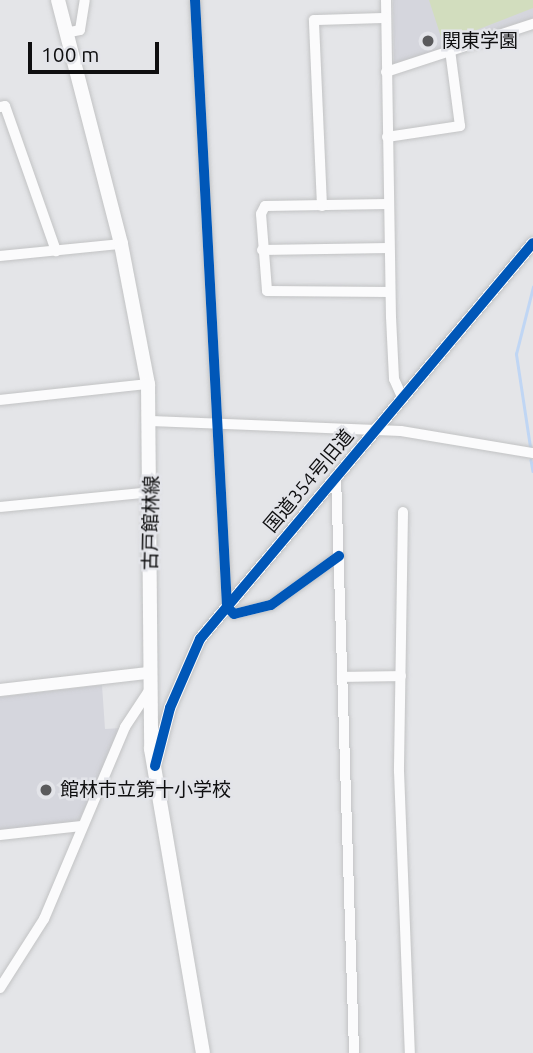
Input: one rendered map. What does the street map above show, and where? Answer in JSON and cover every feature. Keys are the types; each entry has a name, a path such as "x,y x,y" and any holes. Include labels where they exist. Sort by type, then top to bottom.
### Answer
{"main road":[{"name":"古戸館林線","path":"58,0 70,32 121,244 148,384 152,492 148,692 156,766 203,1053"}],"street":[{"path":"70,32 80,30 85,0"},
{"path":"195,0 227,607 234,614 278,602 340,556"},
{"path":"386,0 390,292 394,379 402,397"},
{"path":"322,206 314,20 386,18"},
{"path":"386,72 533,23"},
{"path":"387,137 460,126 450,50"},
{"path":"0,107 5,106 56,251"},
{"path":"388,204 265,206 262,250 264,288 273,294 390,292"},
{"name":"国道354号旧道","path":"156,766 182,675 227,607 533,243"},
{"path":"0,256 121,244"},
{"path":"262,250 389,248"},
{"path":"0,400 148,384"},
{"path":"151,421 375,429 533,453"},
{"path":"335,476 340,556 354,1053"},
{"path":"0,508 152,492"},
{"path":"403,512 401,677 410,1053"},
{"path":"0,690 148,673"},
{"path":"342,677 401,677"},
{"path":"1,985 44,919 125,727 148,692"},
{"path":"0,835 82,827"}],"shaded area":[{"name":"関東学園","path":"393,0 533,0 533,18 394,64"},
{"name":"館林市立第十小学校","path":"102,685 105,729 121,728 78,823 0,830 0,697"}],"green space":[{"path":"429,0 533,0 533,8 443,43"}],"waterway":[{"path":"530,447 516,354 533,287"},
{"path":"531,460 533,471"}],"cycle path":[{"path":"195,0 227,607 234,614 271,605 339,556"},
{"path":"155,766 170,708 200,639 533,243"}],"place":[{"name":"関東学園","path":"428,41"},
{"name":"館林市立第十小学校","path":"46,790"}]}
